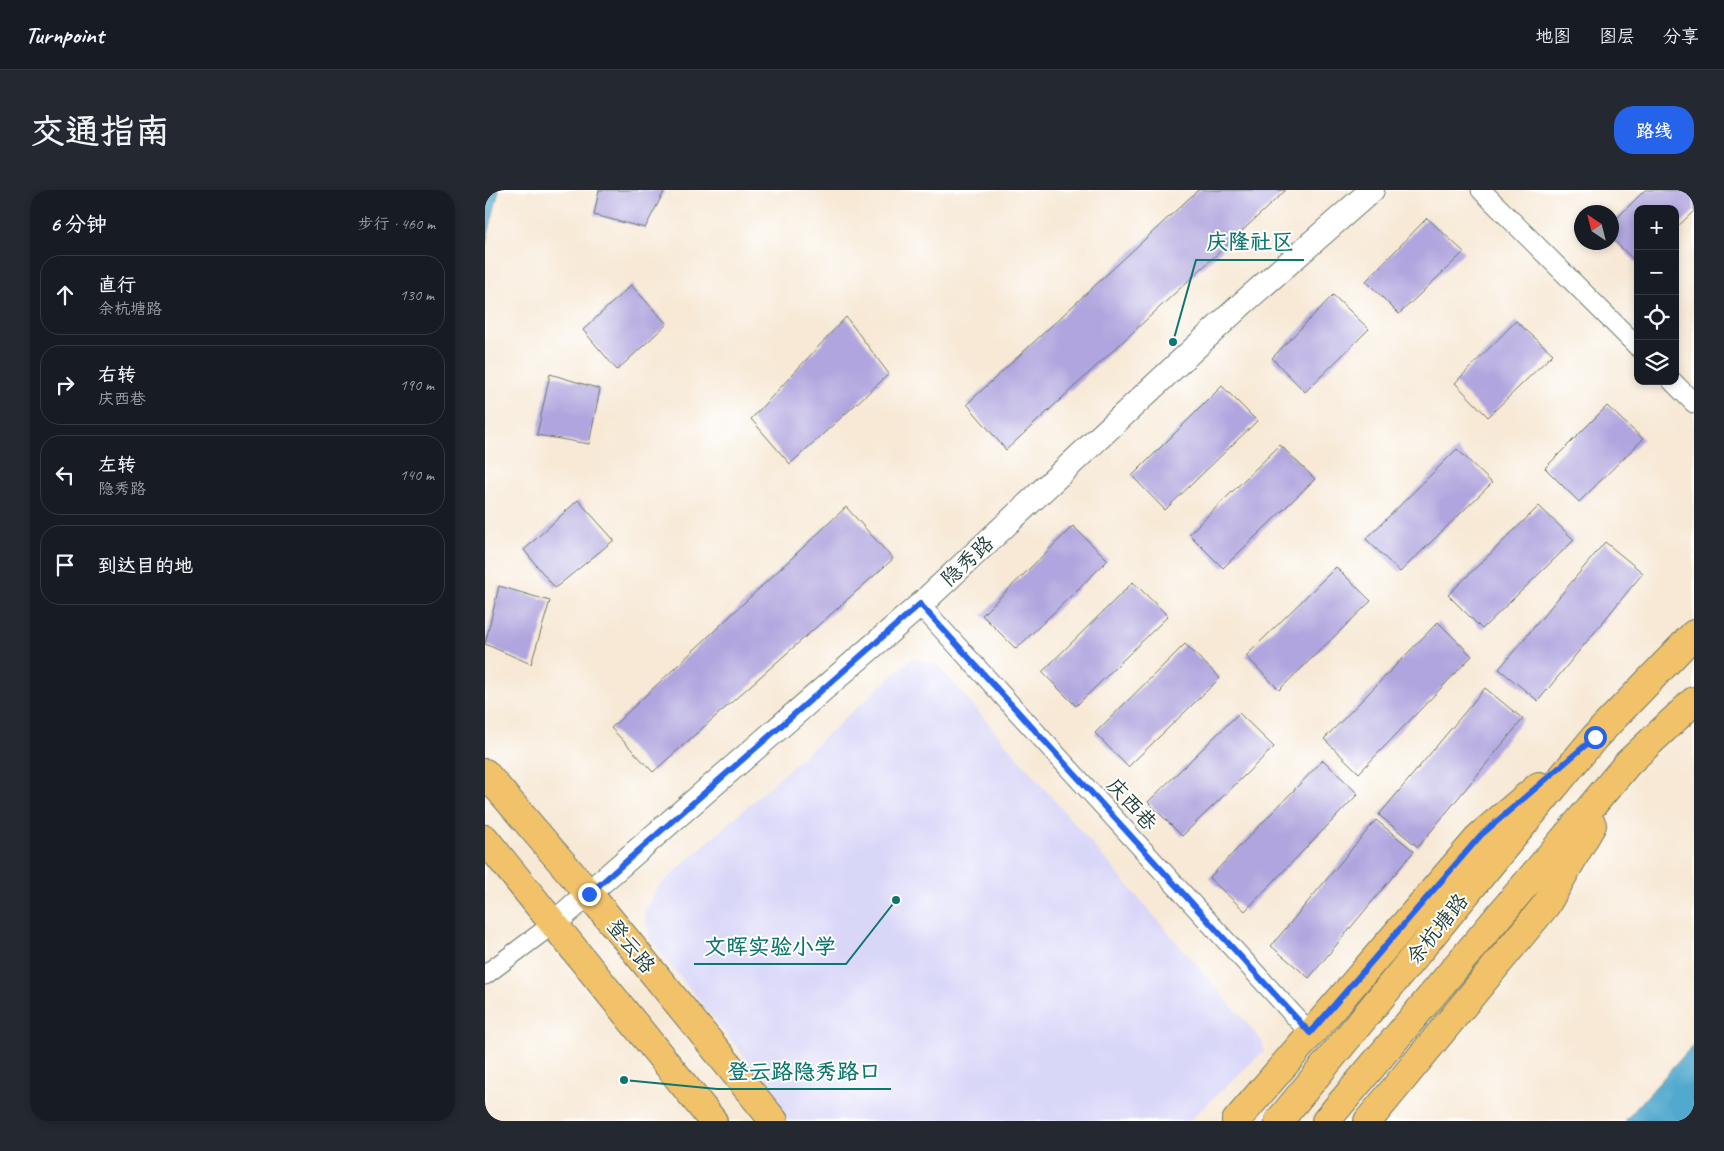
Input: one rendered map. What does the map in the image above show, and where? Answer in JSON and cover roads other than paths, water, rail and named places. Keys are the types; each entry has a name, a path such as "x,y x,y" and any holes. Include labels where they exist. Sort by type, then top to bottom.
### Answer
{"main road":[{"name":"余杭塘路","path":"1279,1121 1595,737 1694,634"},
{"name":"余杭塘路","path":"1326,1121 1627,763 1694,701"},
{"name":"余杭塘路","path":"1236,1121 1481,835 1595,737"},
{"name":"余杭塘路","path":"1368,1121 1546,905 1627,763"},
{"name":"登云路","path":"485,773 589,894 774,1121"},
{"path":"485,839 713,1121"}],"street":[{"name":"隐秀路","path":"553,924 920,604 1243,303 1372,190"},
{"path":"1481,190 1634,343"},
{"path":"1676,385 1694,403"},
{"name":"庆西巷","path":"920,604 1310,1033"},
{"path":"485,976 553,924"}],"water":[{"path":"485,190 499,190 485,247"},
{"path":"1694,1044 1694,1121 1625,1121"}],"place":[{"name":"庆隆社区","path":"1173,342"},
{"name":"文晖实验小学","path":"896,900"},
{"name":"登云路隐秀路口","path":"624,1080"}]}
